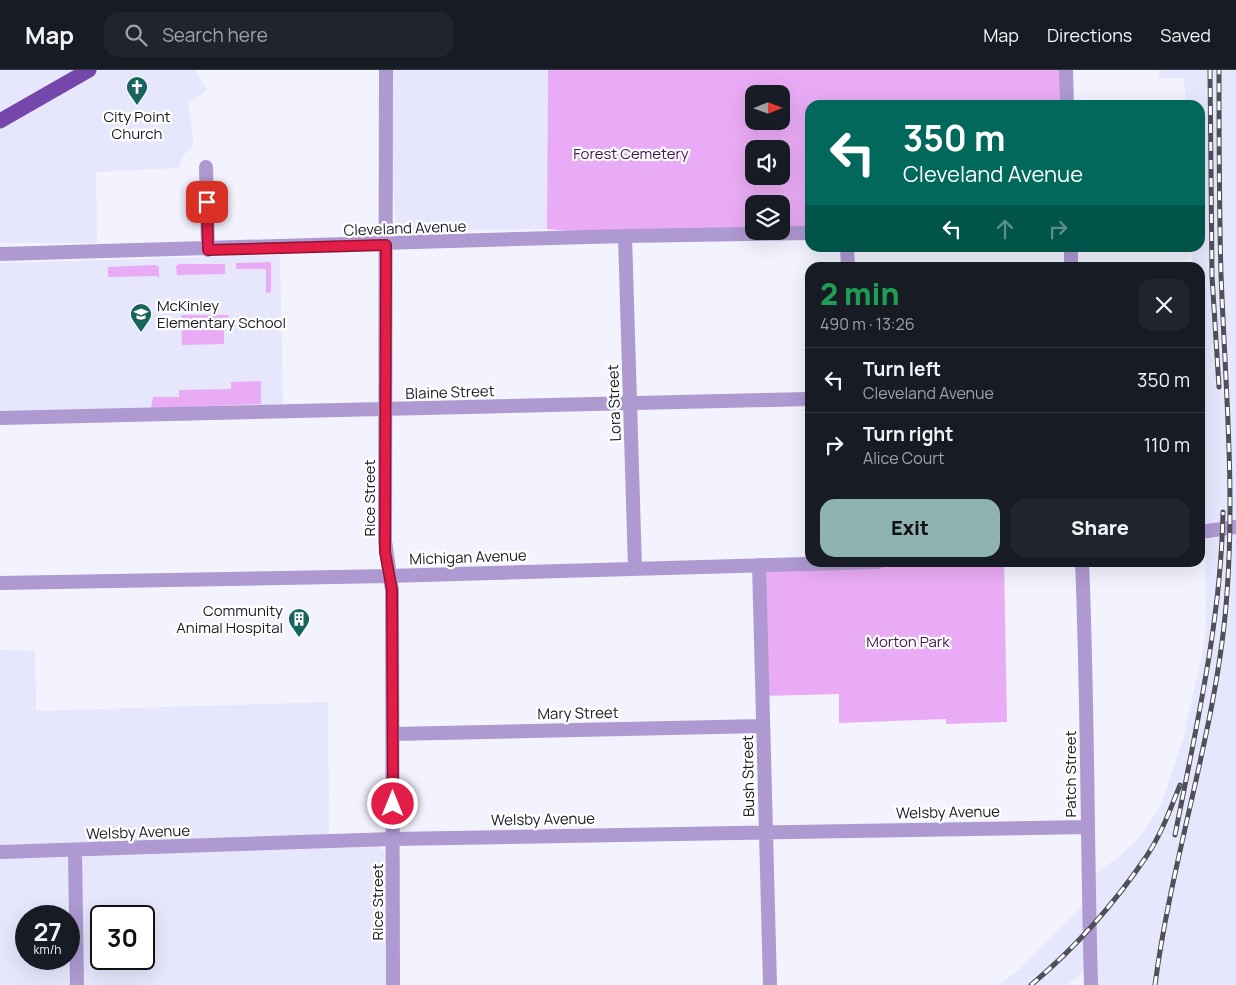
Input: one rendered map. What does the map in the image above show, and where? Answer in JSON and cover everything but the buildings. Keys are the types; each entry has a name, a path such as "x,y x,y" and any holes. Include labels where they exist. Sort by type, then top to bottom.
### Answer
{"main road":[{"path":"0,121 89,70"}],"street":[{"name":"Rice Street","path":"386,70 385,552 392,590 393,985"},
{"path":"1066,70 1067,100"},
{"path":"206,167 208,250"},
{"name":"Cleveland Avenue","path":"0,254 386,245 625,236 805,233"},
{"name":"Lora Street","path":"625,236 635,568"},
{"name":"Blaine Street","path":"0,418 805,399"},
{"path":"1205,531 1236,527"},
{"name":"Michigan Avenue","path":"0,583 389,576 805,565"},
{"name":"Bush Street","path":"758,566 770,985"},
{"name":"Patch Street","path":"1082,567 1087,683 1087,827 1091,985"},
{"name":"Mary Street","path":"393,734 763,726"},
{"name":"Welsby Avenue","path":"0,852 393,839 765,830 1087,827"},
{"path":"75,850 76,985"}],"shaded area":[{"path":"0,70 195,70 207,90 188,103 194,144 183,156 179,168 96,172 97,243 0,243"},
{"path":"386,70 548,70 547,229 396,231"},
{"path":"1159,70 1236,70 1236,985 1091,985 1090,967 1067,985 999,985 1020,969 1089,900 1088,879 1120,856 1140,837 1160,807 1183,740 1203,651 1206,626 1205,262 1192,262 1192,252 1205,252 1205,100 1186,100 1184,78 1159,78"},
{"name":"McKinley Elementary School","path":"280,255 283,404 0,412 0,263"},
{"path":"0,650 35,651 36,711 328,702 329,848 378,847 384,850 386,855 386,985 0,985"}],"green space":[{"name":"Forest Cemetery","path":"548,70 1066,70 1067,100 805,100 805,233 790,233 790,195 745,195 745,234 625,236 547,229"},
{"path":"271,262 271,292 266,293 266,269 236,269 236,263"},
{"path":"179,264 225,264 225,274 177,275 176,266"},
{"path":"156,265 159,267 159,278 157,276 108,277 108,267"},
{"path":"181,315 229,315 228,321 224,322 224,344 182,345"},
{"path":"261,381 261,404 151,408 153,397 179,397 179,390 231,389 231,382"},
{"name":"Morton Park","path":"805,564 805,567 1004,567 1007,722 946,724 946,719 839,723 839,694 762,696 759,565"}],"railway":[{"path":"1210,70 1212,276 1219,387"},
{"path":"1155,985 1172,887 1214,692 1227,593 1230,473 1221,274 1219,70"},
{"path":"1175,835 1199,715 1212,634 1218,593 1223,512"},
{"path":"1031,985 1078,941 1134,875 1156,840 1180,785"}],"place":[{"name":"City Point Church","path":"137,106"},
{"name":"McKinley Elementary School","path":"141,333"},
{"name":"Community Animal Hospital","path":"299,638"}],"route":[{"path":"207,202 208,250 386,245 385,552 392,590 393,804"}]}
